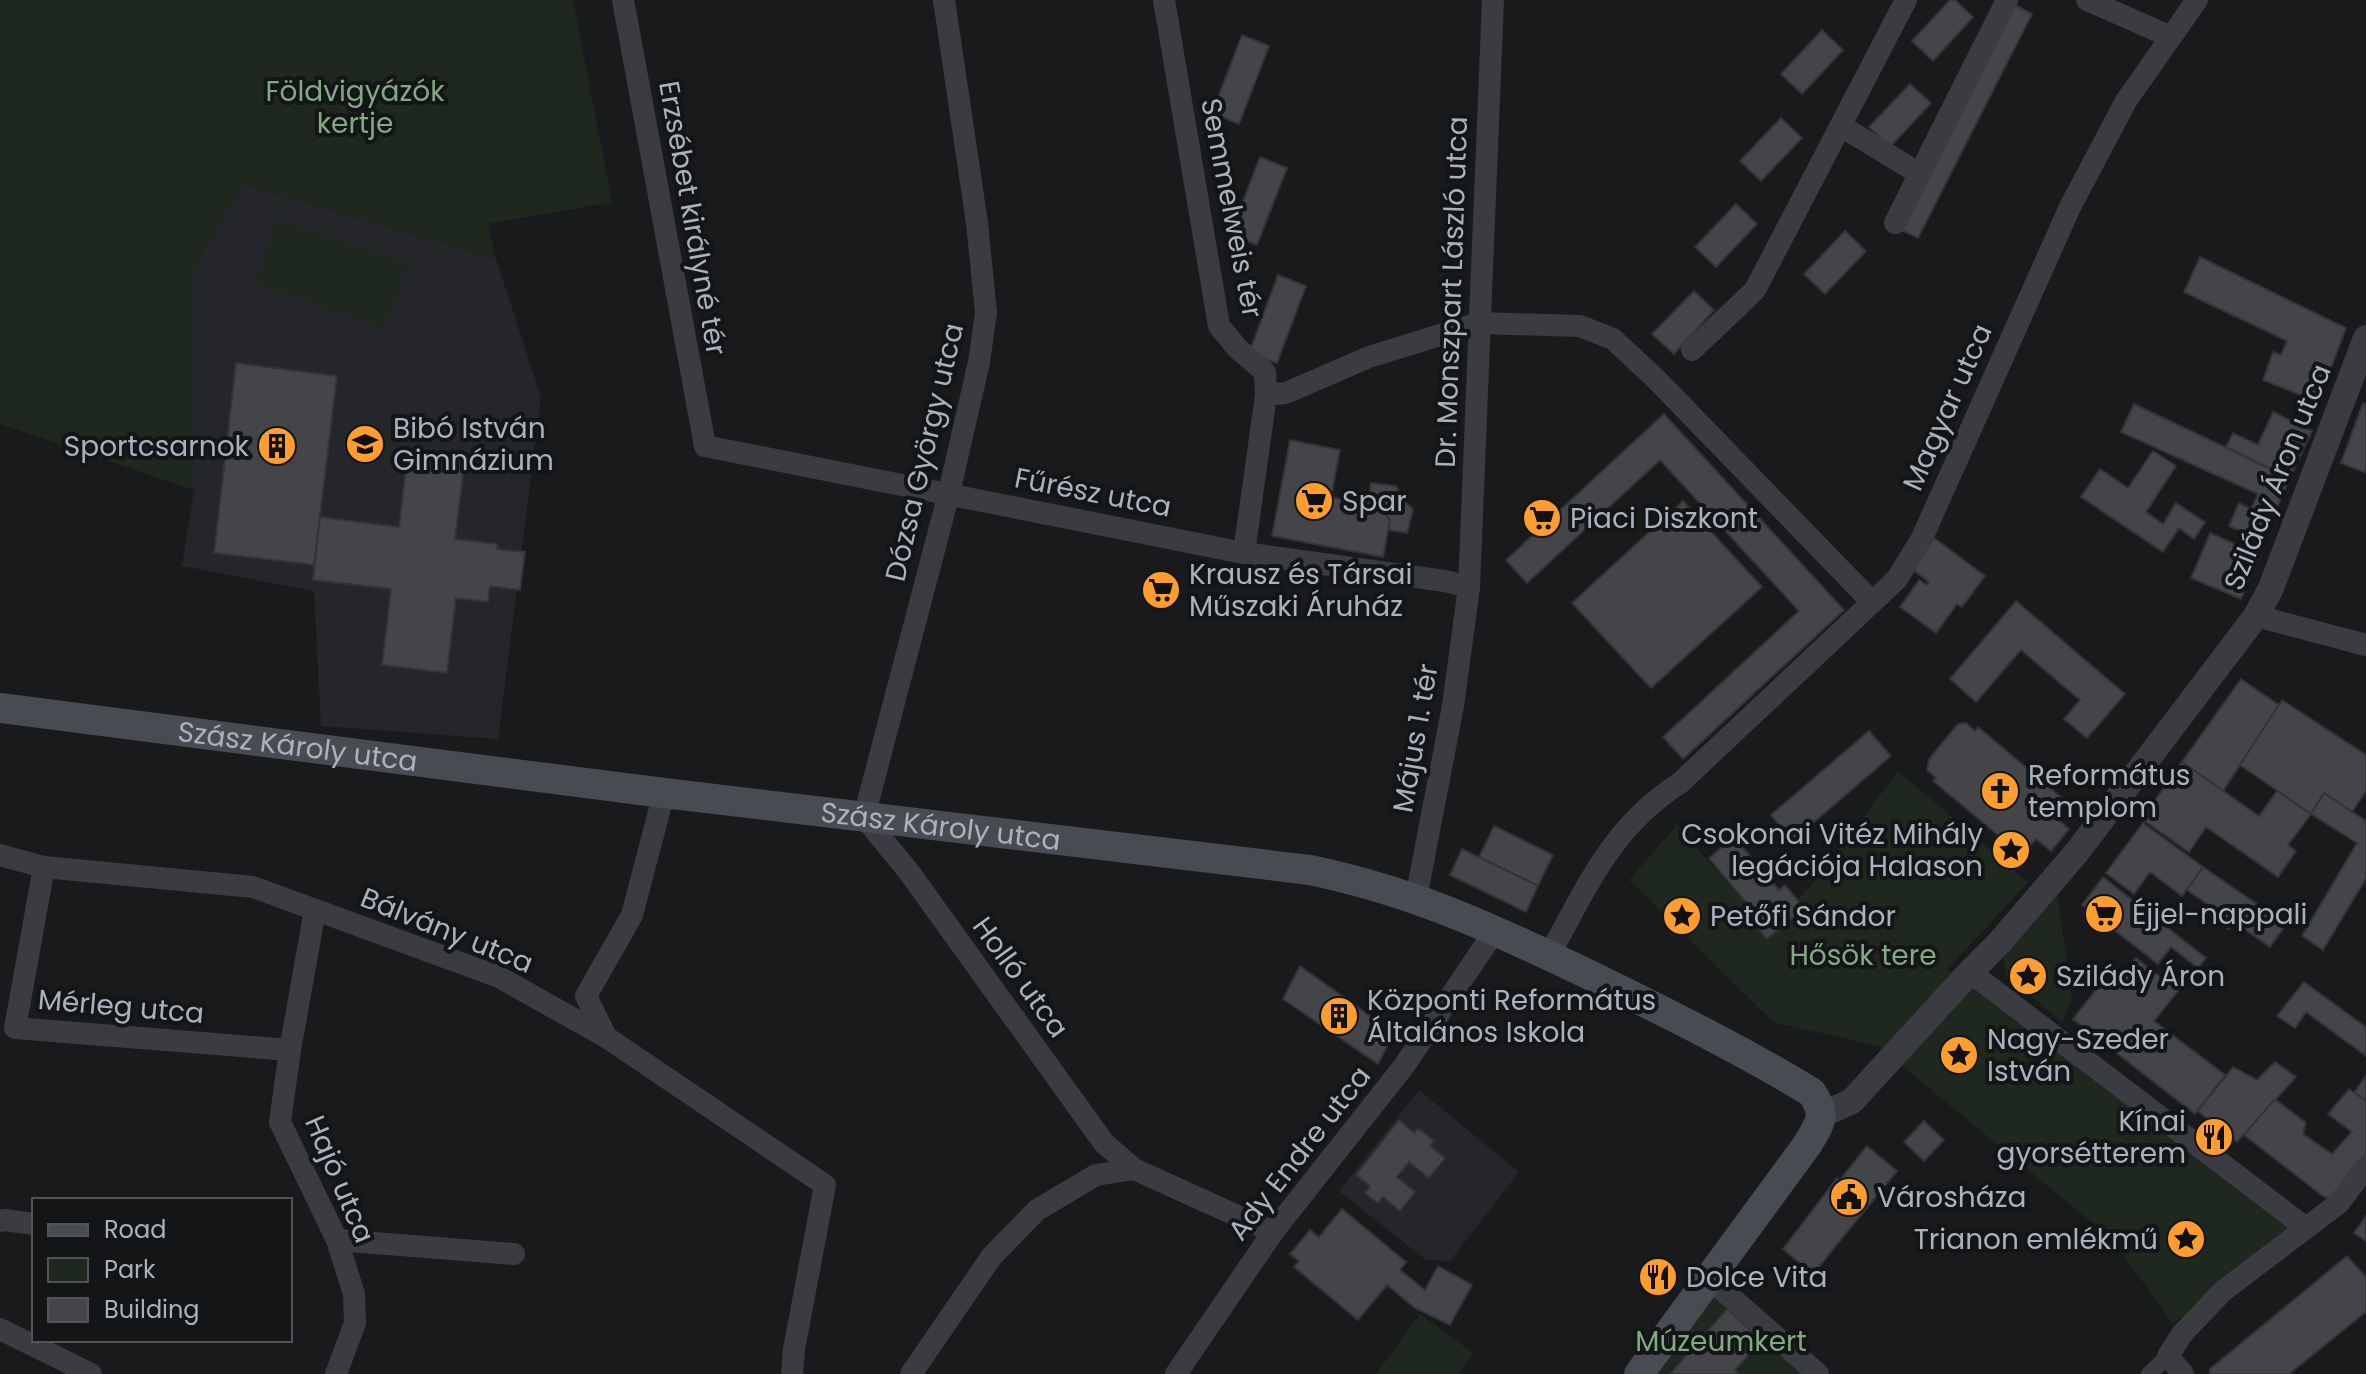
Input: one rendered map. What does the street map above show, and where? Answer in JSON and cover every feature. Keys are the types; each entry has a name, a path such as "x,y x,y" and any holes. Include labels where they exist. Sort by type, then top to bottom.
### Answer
{"main road":[{"name":"Szász Károly utca","path":"0,708 664,793 1310,870 1362,881 1496,929 1685,1022 1811,1092 1820,1104 1822,1115"},
{"path":"1639,1374 1807,1145 1822,1115"}],"street":[{"name":"Erzsébet királyné tér","path":"623,0 705,446"},
{"name":"Dózsa György utca","path":"864,817 949,493 979,362 986,313 977,223 944,0"},
{"name":"Semmelweis tér","path":"1164,0 1219,326 1238,349 1265,372 1266,395"},
{"name":"Dr. Monszpart László utca","path":"1469,587 1493,0"},
{"path":"1692,350 1755,290 1906,0"},
{"path":"1895,223 2007,0"},
{"path":"2087,0 2169,36"},
{"name":"Magyar utca","path":"1549,955 1619,835 1652,801 1680,783 1897,579 1922,538 2070,207 2126,101 2197,0"},
{"path":"1841,126 1920,174"},
{"path":"1244,553 1266,395 1286,393 1369,357 1479,323 1580,326 1613,339 1656,379 1872,602"},
{"name":"Szilády Áron utca","path":"1970,972 2077,852 2256,616 2271,588 2366,338"},
{"name":"Fűrész utca","path":"705,446 1244,553 1469,587"},
{"name":"Május 1. tér","path":"1416,898 1453,706 1469,587"},
{"path":"2256,616 2366,645"},
{"path":"606,1037 586,996 632,915 664,793"},
{"name":"Holló utca","path":"864,817 909,872 1104,1143 1134,1169 1273,1232"},
{"name":"Bálvány utca","path":"0,855 44,867 253,887 499,977 606,1037 825,1185 792,1374"},
{"name":"Mérleg utca","path":"44,867 15,1028 290,1050"},
{"name":"Hajó utca","path":"315,910 280,1122 337,1240 354,1294 355,1323 336,1374"},
{"name":"Ady Endre utca","path":"1176,1374 1273,1232 1404,1066 1496,929"},
{"path":"1822,1115 1852,1101 1970,972 2306,1228"},
{"path":"2149,1374 2223,1291 2339,1203 2366,1167"},
{"path":"911,1374 992,1256 1037,1210 1096,1175 1134,1169"},
{"path":"0,1221 32,1224"},
{"path":"337,1240 514,1254"},
{"path":"1709,1278 1818,1374"},
{"path":"0,1329 91,1374"},
{"path":"2168,1356 2183,1374"}],"shaded area":[{"name":"Bibó István Gimnázium","path":"244,184 496,259 541,397 498,739 321,726 314,591 182,566 194,490 194,266"},
{"path":"1419,1090 1519,1172 1450,1261 1426,1260 1339,1191"}],"green space":[{"name":"Földvigyázók kertje","path":"0,0 573,0 612,202 488,224 496,259 244,184 194,266 194,490 0,424"},
{"path":"277,219 407,264 385,328 255,283"},
{"name":"Hősök tere","path":"1898,771 2028,882 1948,969 2292,1228 2173,1324 2112,1239 1878,1046 1773,1022 1629,880 1677,825 1768,929 1814,883"},
{"path":"2057,890 2072,1001 2062,1022 2007,976 2002,951"},
{"name":"Múzeumkert","path":"1716,1294 1810,1374 1657,1374"},
{"path":"1420,1314 1473,1353 1458,1374 1376,1374"}],"building":[{"path":"1950,0 1955,0 1973,17 1933,61 1912,41"},
{"path":"2015,5 2032,14 1918,238 1901,230"},
{"path":"1822,30 1843,50 1802,94 1781,74"},
{"path":"1242,35 1269,46 1239,124 1212,113"},
{"path":"1910,84 1931,103 1890,147 1869,127"},
{"path":"1781,118 1802,138 1761,181 1740,161"},
{"path":"1260,157 1287,168 1257,245 1230,235"},
{"path":"1736,204 1757,224 1716,267 1695,247"},
{"path":"1845,231 1866,251 1825,294 1804,274"},
{"path":"2200,257 2346,328 2318,402 2263,380 2273,352 2281,355 2287,341 2184,292"},
{"path":"1278,275 1306,286 1277,363 1249,353"},
{"path":"1694,291 1714,310 1674,354 1652,334"},
{"name":"Sportcsarnok","path":"236,363 337,376 314,565 214,553"},
{"path":"2363,403 2366,404 2366,473 2341,463"},
{"path":"2134,404 2290,478 2262,541 2229,526 2239,503 2251,509 2258,494 2121,432"},
{"path":"2273,412 2312,431 2290,478 2226,447 2233,433 2258,445"},
{"path":"1664,414 1844,610 1683,759 1663,737 1799,611 1660,460 1527,583 1506,560"},
{"name":"Spar","path":"1290,440 1340,450 1331,497 1382,507 1390,520 1383,557 1272,536"},
{"path":"2153,451 2176,466 2146,512 2163,524 2176,503 2205,522 2194,539 2179,528 2163,552 2081,497 2100,469 2128,488"},
{"path":"408,452 465,459 455,539 498,544 497,549 525,552 520,590 490,586 488,602 456,598 447,673 382,665 391,589 313,580 320,517 399,527"},
{"path":"1371,483 1396,486 1403,500 1413,509 1407,533 1389,530 1390,520 1382,507 1368,504"},
{"path":"1683,501 1762,587 1651,688 1572,603"},
{"path":"2210,533 2260,555 2241,599 2191,578"},
{"path":"1934,538 1985,576 1962,607 1957,604 1936,633 1900,607 1919,580 1927,585 1929,582 1912,569"},
{"path":"2016,601 2125,694 2087,738 2064,719 2080,700 2021,650 1976,702 1950,679"},
{"path":"2241,679 2279,705 2223,791 2182,762"},
{"path":"2282,700 2366,755 2366,791 2352,812 2324,793 2311,814 2240,765"},
{"name":"Református templom","path":"1966,723 1975,731 1978,727 2067,802 2054,816 2069,829 2051,851 2036,839 2022,855 1933,781 1936,778 1927,770 1929,759 1958,724"},
{"path":"1869,731 1891,756 1792,841 1771,815"},
{"path":"2182,762 2259,816 2277,791 2311,814 2288,845 2296,851 2278,877 2206,827 2189,852 2142,819"},
{"path":"2324,793 2366,821 2366,878 2323,950 2302,936 2357,843 2311,814"},
{"path":"2143,823 2203,867 2182,896 2150,872 2134,894 2106,873"},
{"path":"1494,826 1553,855 1538,886 1479,857"},
{"path":"1734,837 1779,890 1785,885 1804,908 1767,939 1748,917 1754,912 1709,858"},
{"path":"1462,849 1538,886 1526,912 1450,875"},
{"path":"2203,867 2286,924 2270,947 2234,922 2229,929 2218,921 2222,914 2187,890"},
{"path":"2103,877 2206,958 2198,968 2171,947 2158,964 2082,905"},
{"path":"2136,958 2178,991 2154,1021 2225,1075 2195,1114 2073,1019 2104,980 2113,987"},
{"name":"Központi Református Általános Iskola","path":"1300,966 1394,1033 1378,1064 1283,999"},
{"path":"2304,982 2366,1027 2366,1056 2306,1012 2295,1028 2277,1016"},
{"path":"2275,1062 2296,1077 2237,1142 2198,1111 2233,1067 2257,1080"},
{"path":"2366,1076 2366,1101 2354,1093"},
{"path":"2349,1089 2366,1101 2366,1157 2336,1198 2324,1197 2244,1135 2275,1099 2306,1123 2303,1134 2332,1154 2352,1132 2328,1114"},
{"path":"1399,1120 1414,1133 1418,1128 1434,1141 1430,1146 1445,1158 1429,1178 1409,1162 1397,1177 1415,1192 1400,1211 1383,1197 1378,1203 1365,1193 1370,1186 1356,1175"},
{"path":"1924,1121 1944,1140 1924,1161 1904,1142"},
{"name":"Városháza","path":"1867,1146 1897,1171 1813,1274 1783,1249 1837,1178 1840,1180"},
{"path":"1342,1209 1406,1262 1400,1270 1425,1290 1438,1266 1472,1285 1450,1325 1415,1308 1387,1285 1358,1320 1294,1267 1299,1261 1290,1254 1310,1230 1319,1237"},
{"path":"2366,1216 2366,1241 2354,1233"},
{"path":"2347,1256 2366,1277 2366,1312 2289,1374 2210,1374 2210,1369"},
{"path":"1727,1309 1762,1340 1735,1370 1739,1374 1670,1374"}],"place":[{"name":"Bibó István Gimnázium","path":"365,444"},
{"name":"Sportcsarnok","path":"277,446"},
{"name":"Spar","path":"1314,501"},
{"name":"Piaci Diszkont","path":"1542,518"},
{"name":"Krausz és Társai Műszaki Áruház","path":"1161,590"},
{"name":"Református templom","path":"2000,791"},
{"name":"Csokonai Vitéz Mihály legációja Halason","path":"2011,850"},
{"name":"Éjjel-nappali","path":"2104,914"},
{"name":"Petőfi Sándor","path":"1682,916"},
{"name":"Szilády Áron","path":"2028,976"},
{"name":"Központi Református Általános Iskola","path":"1339,1016"},
{"name":"Nagy-Szeder István","path":"1959,1055"},
{"name":"Kínai gyorsétterem","path":"2214,1137"},
{"name":"Városháza","path":"1849,1197"},
{"name":"Trianon emlékmű","path":"2186,1239"},
{"name":"Dolce Vita","path":"1658,1277"}]}
